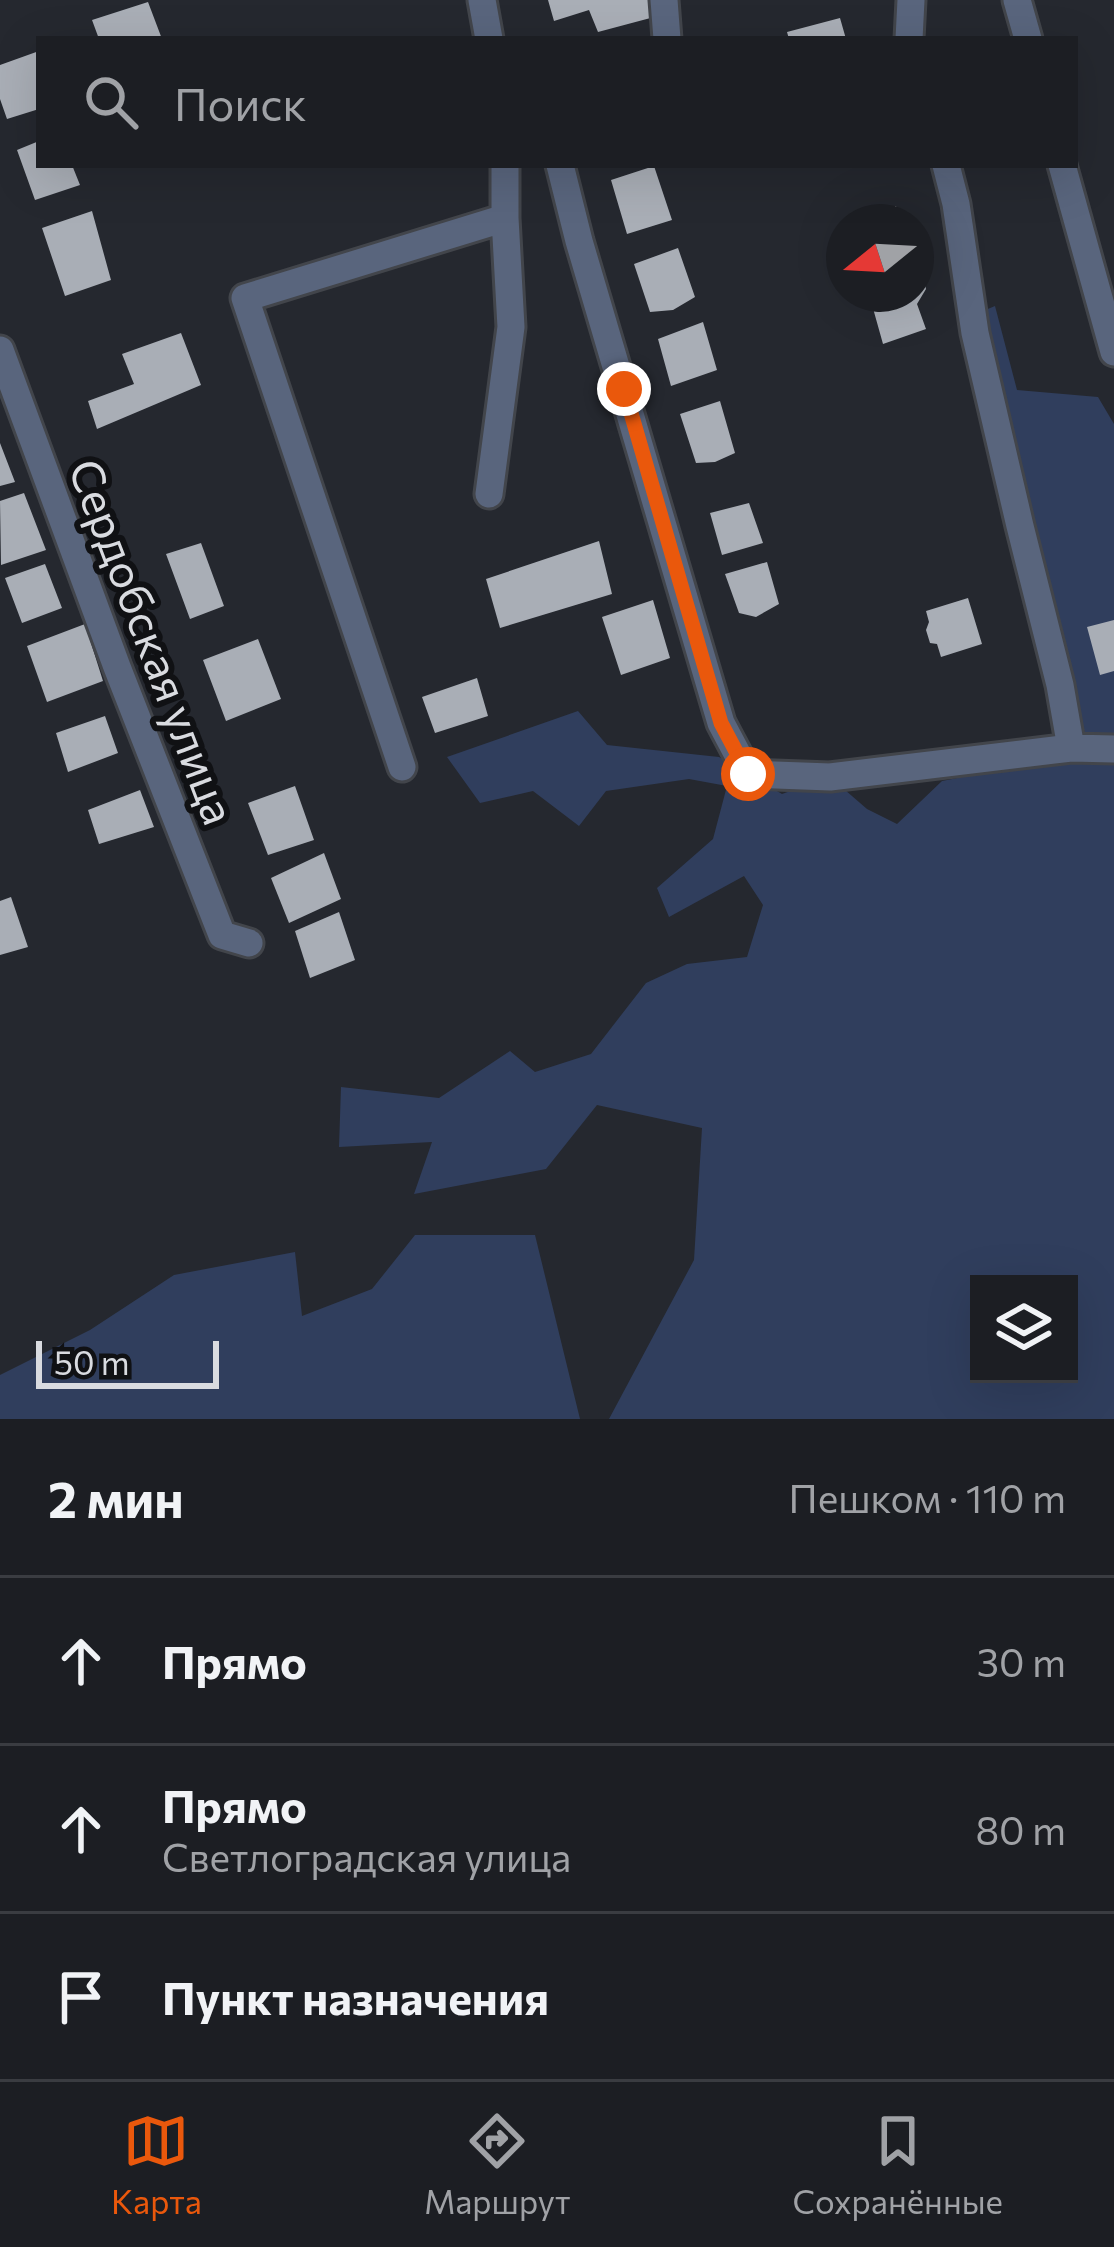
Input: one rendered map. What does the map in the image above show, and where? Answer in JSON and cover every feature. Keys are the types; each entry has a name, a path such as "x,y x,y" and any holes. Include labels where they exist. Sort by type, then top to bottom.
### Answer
{"street":[{"path":"482,0 488,36"},
{"path":"664,0 668,36"},
{"path":"909,36 911,0"},
{"path":"1018,0 1027,36"},
{"path":"489,494 511,328 505,168"},
{"path":"561,168 700,656 721,723 748,774 830,777 1070,748 1114,749"},
{"path":"947,168 975,333 1060,685 1070,748"},
{"path":"1063,168 1114,352"},
{"path":"402,767 245,298 505,218"},
{"name":"Сердобская улица","path":"0,350 222,935 249,943"}],"shaded area":[{"path":"995,306 1017,390 1098,397 1114,424 1114,1419 609,1419 694,1260 702,1128 597,1105 546,1169 414,1194 432,1142 339,1147 341,1087 439,1098 510,1051 535,1072 591,1054 646,983 687,964 747,957 763,905 744,876 669,917 657,888 713,839 727,786 689,779 606,791 579,826 533,791 480,803 447,757 578,711 607,745 719,757 782,794 830,777 867,809 897,824 942,781 1090,752 971,316"},
{"path":"415,1235 535,1235 580,1419 0,1419 0,1375 90,1330 174,1275 295,1252 302,1316 372,1289"}],"building":[{"path":"548,0 655,0 658,16 598,32 589,10 554,21"},
{"path":"148,2 161,36 98,36 92,20"},
{"path":"840,18 845,36 788,36 787,32"},
{"path":"36,52 36,110 7,119 0,99 0,65"},
{"path":"36,142 36,168 73,168 80,185 35,200 17,150"},
{"path":"655,168 672,220 627,234 611,180"},
{"path":"92,211 111,280 65,296 42,228"},
{"path":"678,248 695,297 673,310 650,312 634,264"},
{"path":"874,312 920,312 926,329 883,344"},
{"path":"703,322 717,370 671,386 658,339"},
{"path":"181,333 201,385 97,429 88,401 134,384 122,354"},
{"path":"720,401 735,453 715,462 696,463 680,414"},
{"path":"0,443 15,482 0,486"},
{"path":"24,493 46,550 1,565 0,501"},
{"path":"749,503 763,543 722,555 710,513"},
{"path":"599,541 612,594 500,628 486,579"},
{"path":"201,543 224,606 190,619 166,554"},
{"path":"767,562 779,604 756,617 739,613 725,574"},
{"path":"45,564 62,608 22,623 5,578"},
{"path":"968,598 982,644 941,657 937,644 930,643 926,611"},
{"path":"653,600 670,658 621,675 602,617"},
{"path":"1114,620 1114,671 1100,675 1087,627"},
{"path":"85,624 103,681 47,702 27,646"},
{"path":"258,639 281,699 226,721 203,660"},
{"path":"477,678 488,716 435,733 422,697"},
{"path":"105,716 118,753 68,772 56,733"},
{"path":"295,786 314,840 268,855 248,803"},
{"path":"140,790 154,827 99,844 88,810"},
{"path":"324,853 341,899 289,923 271,878"},
{"path":"11,897 28,947 0,955 0,901"},
{"path":"339,912 355,960 310,978 295,931"}],"route":[{"path":"624,389 721,723 748,774"}]}
